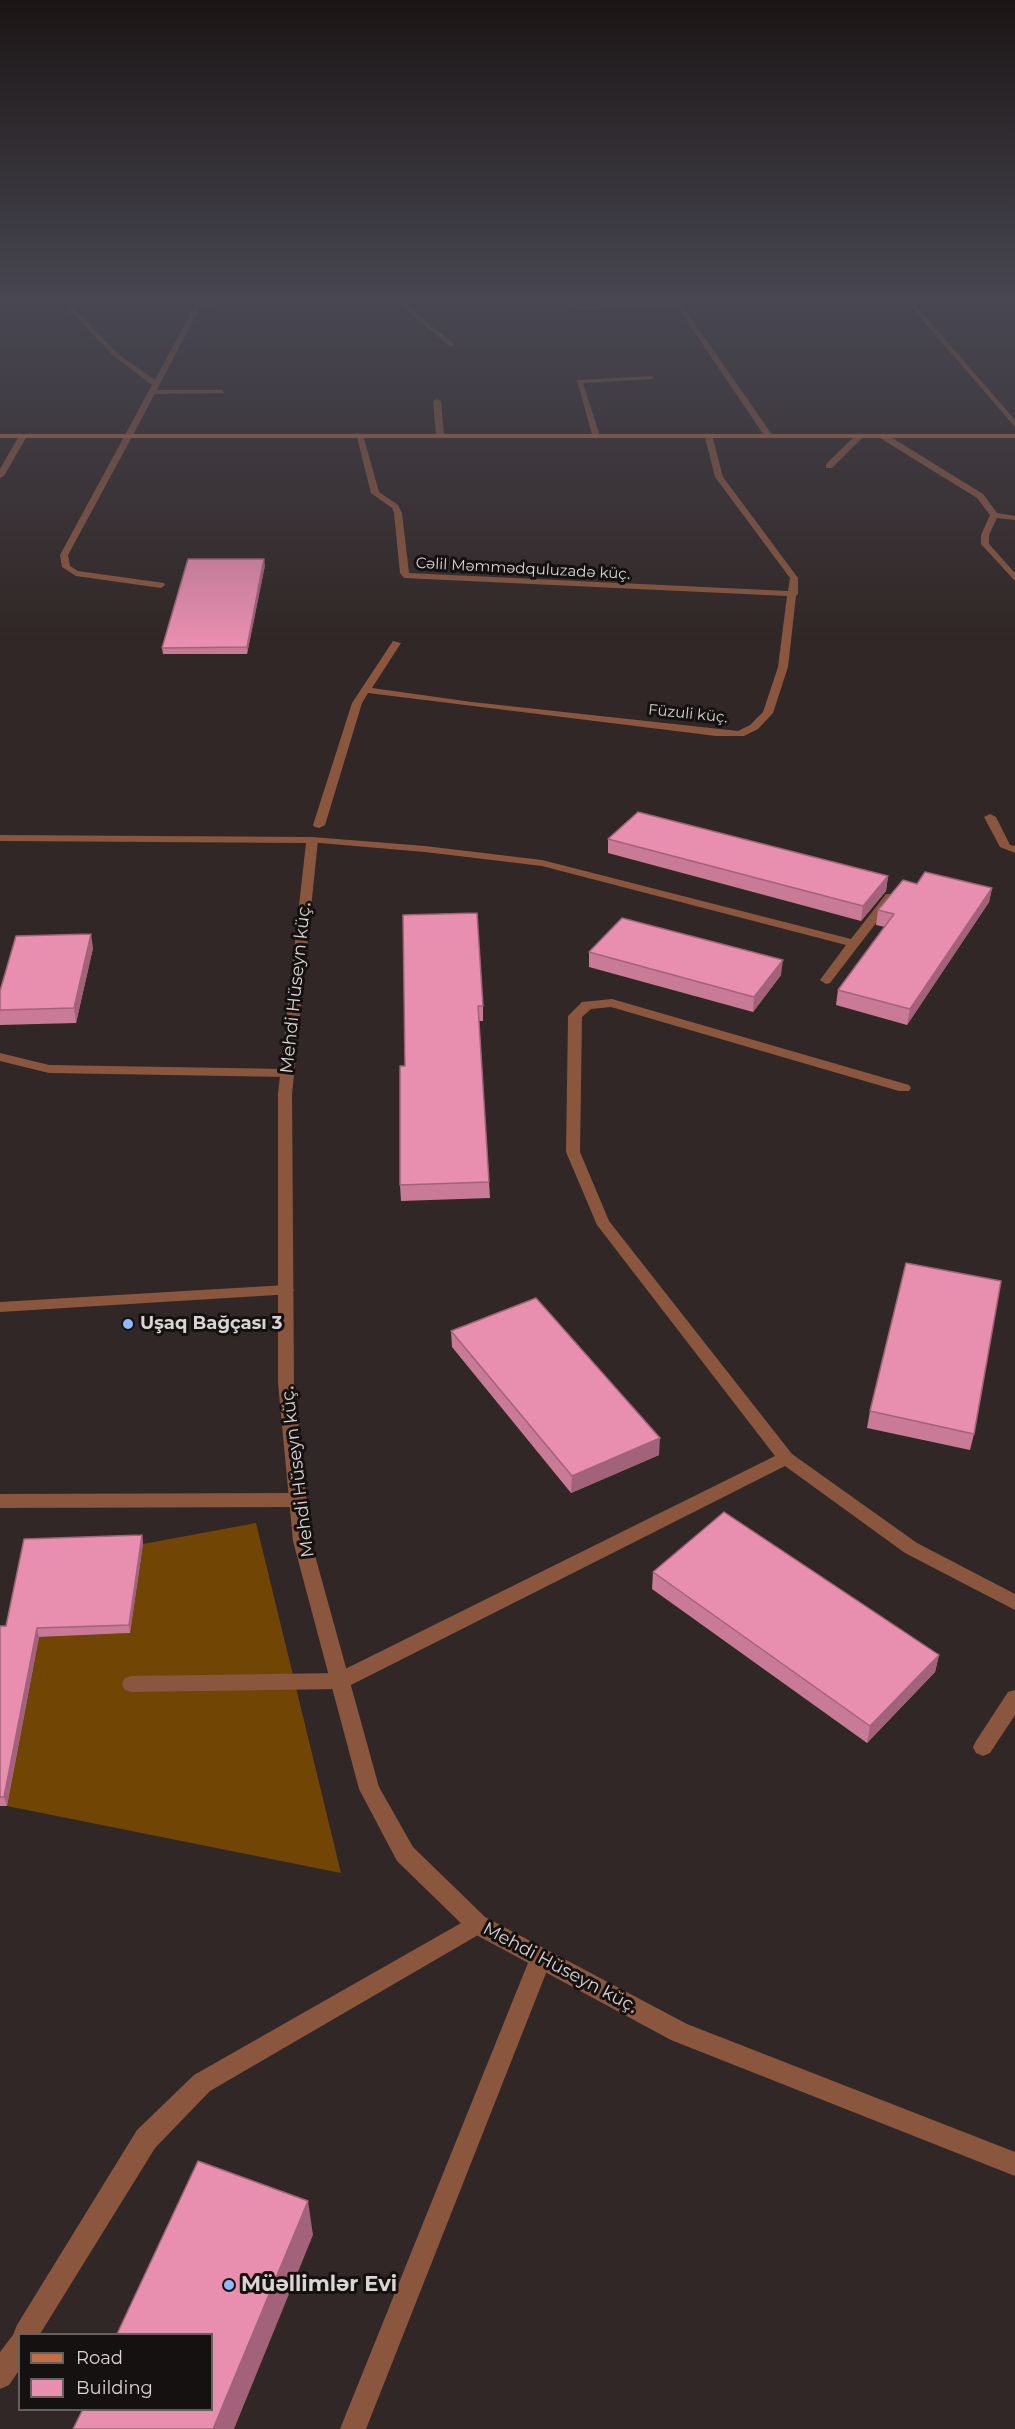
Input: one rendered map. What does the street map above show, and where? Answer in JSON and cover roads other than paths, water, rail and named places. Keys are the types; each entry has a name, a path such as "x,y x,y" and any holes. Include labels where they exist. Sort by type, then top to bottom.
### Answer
{"main road":[{"path":"0,436 1015,436"}],"street":[{"path":"140,414 64,555 66,567 76,573 161,585"},
{"path":"438,414 440,435"},
{"path":"589,414 596,436"},
{"path":"754,414 769,436"},
{"name":"Cəlil Məmmədquluzadə küç.","path":"359,435 375,494 394,507 398,513 404,573 407,576 794,594"},
{"path":"0,476 23,436"},
{"name":"Füzuli küç.","path":"365,690 472,705 740,734 754,728 768,713 783,667 794,594 794,578 719,477 709,436"},
{"path":"829,466 860,436"},
{"path":"883,436 980,495 994,515 1015,518"},
{"path":"994,515 985,534 985,544 1015,578"},
{"name":"Mehdi Hüseyn küç.","path":"396,643 357,704 315,832 287,1073 286,1383 302,1541 369,1789 405,1854 477,1924 679,2032 1015,2164"},
{"path":"990,817 1006,847 1015,850"},
{"path":"0,838 315,832 424,849 542,863 852,943"},
{"path":"826,980 852,943 901,883"},
{"path":"904,1088 612,1004 587,1005 575,1016 573,1152 602,1222 786,1458 911,1548 1015,1603"},
{"path":"0,1057 49,1068 287,1073"},
{"path":"0,1307 286,1290"},
{"path":"132,1684 340,1681 786,1458"},
{"path":"0,1501 298,1500"},
{"path":"983,1747 1015,1698"},
{"path":"27,2333 146,2139 202,2083 477,1924"},
{"path":"353,2429 541,1958"},
{"path":"0,2376 18,2348"}],"place":[{"name":"Uşaq Bağçası 3","path":"128,1324"},
{"name":"Müəllimlər Evi","path":"229,2285"}]}
